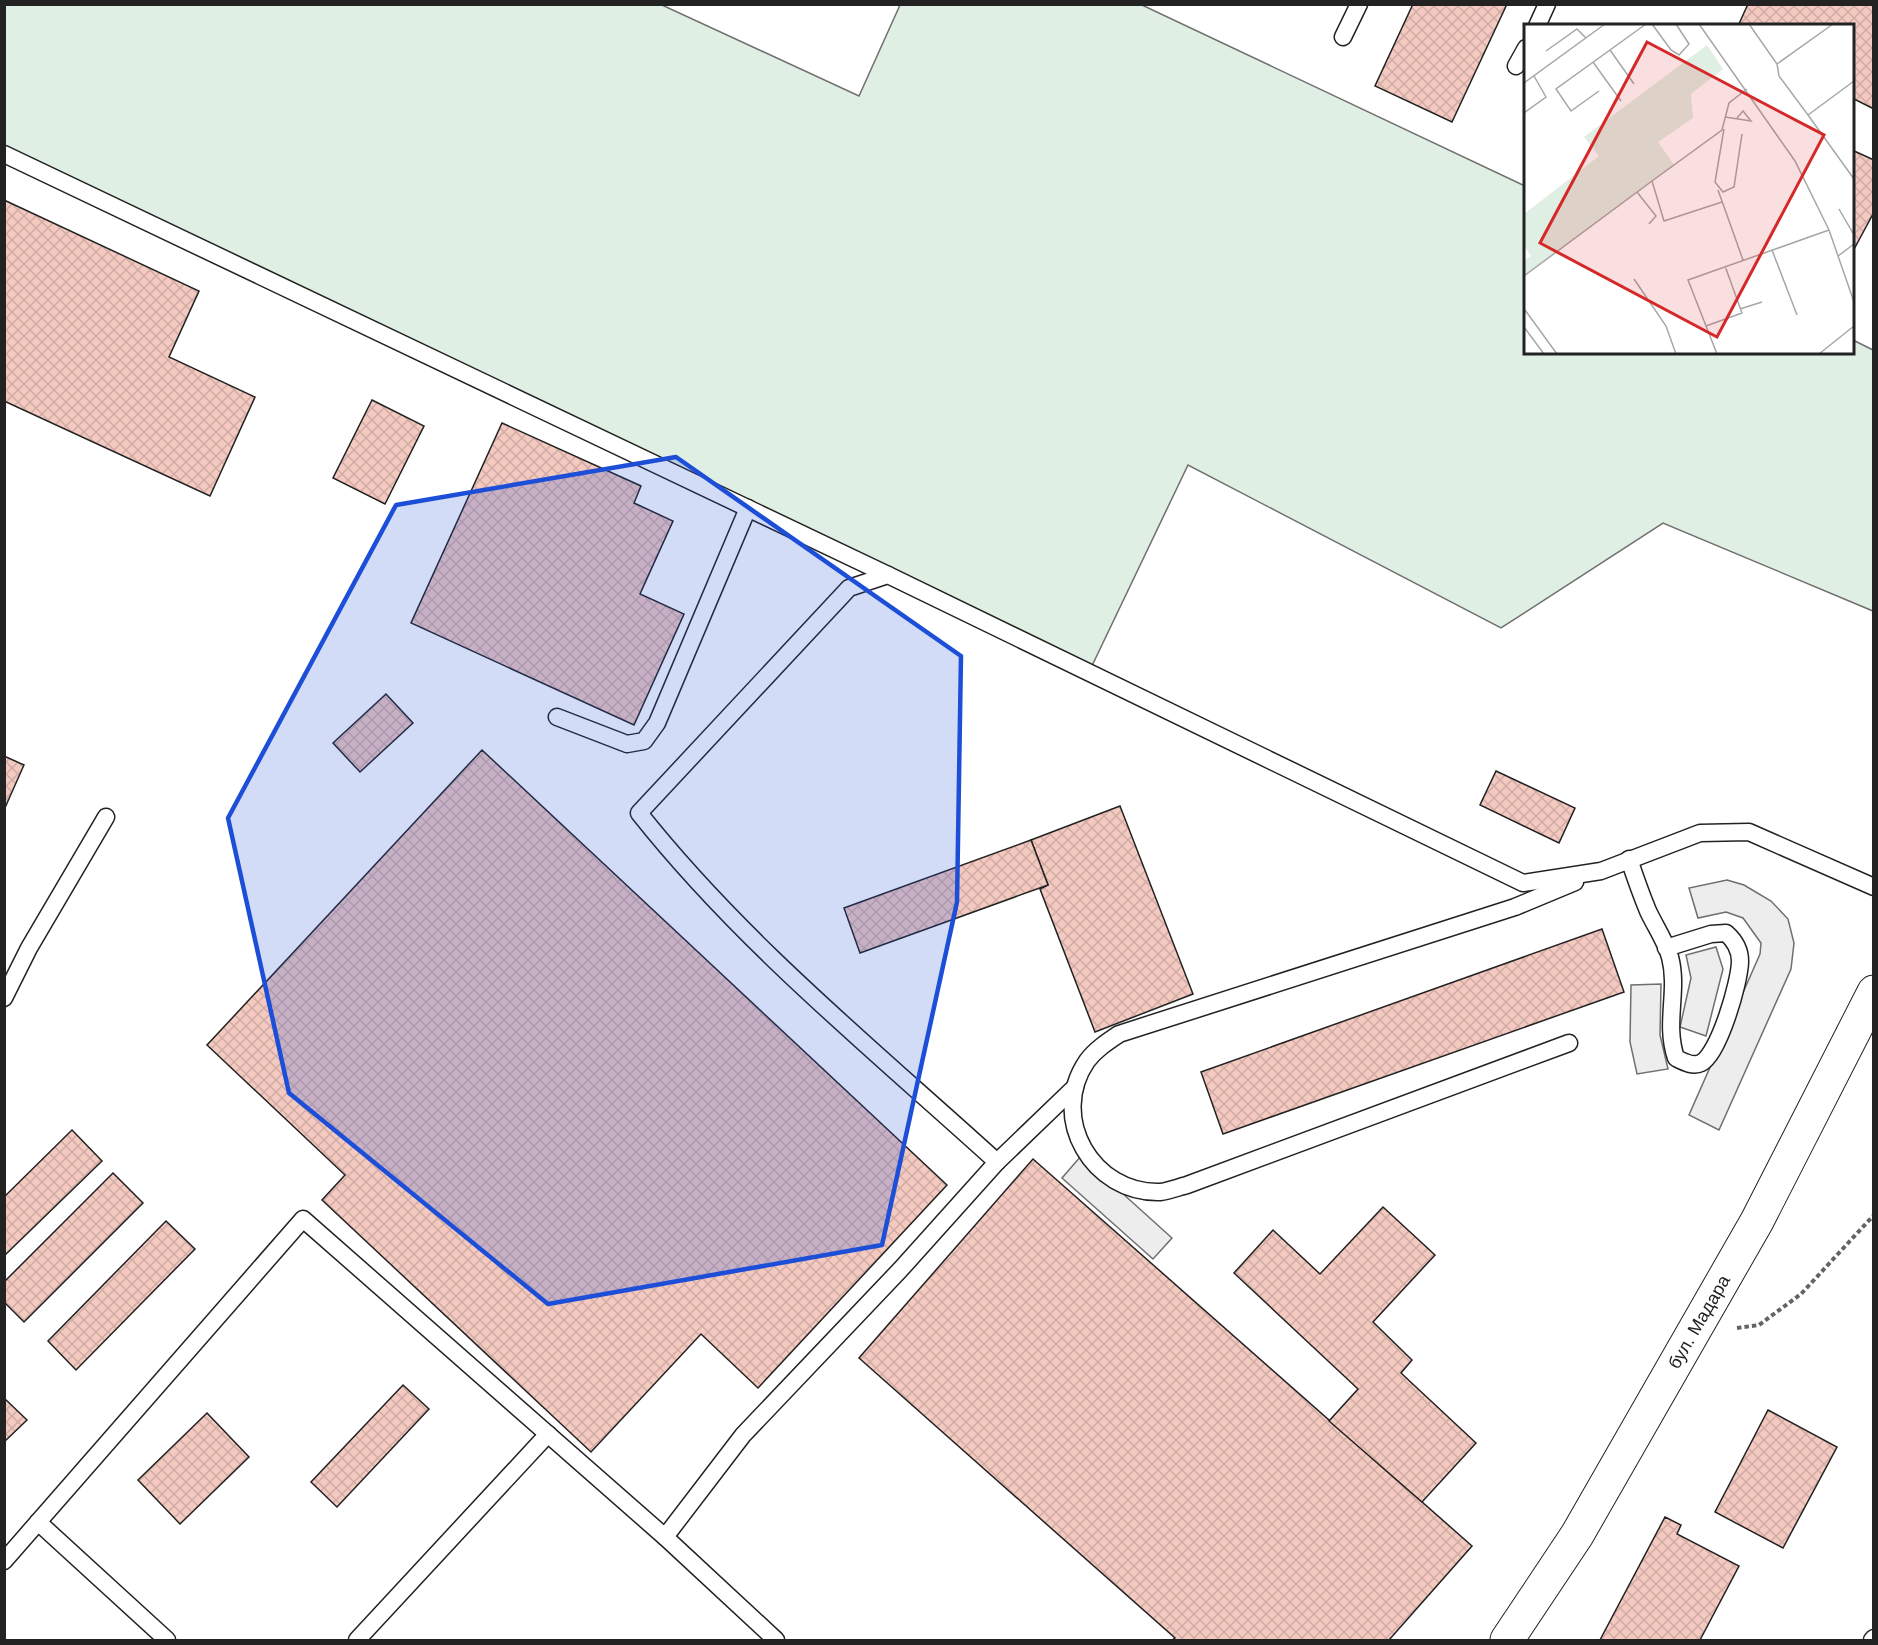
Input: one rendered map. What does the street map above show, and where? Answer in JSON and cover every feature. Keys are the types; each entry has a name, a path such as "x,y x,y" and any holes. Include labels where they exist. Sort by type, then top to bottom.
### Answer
{"main road":[{"name":"бул. Мадара","path":"1507,1641 1577,1535 1757,1221 1874,992"}],"lane":[{"path":"1343,37 1359,4"},
{"path":"1538,24 1547,4"},
{"path":"1516,66 1524,52"},
{"path":"4,154 888,574 1523,883 1601,871"},
{"path":"556,717 627,744 644,741 657,723 748,508"},
{"path":"888,574 849,588 639,813 683,868 807,989 997,1162"},
{"path":"4,998 29,948 106,817"},
{"path":"1569,1043 1187,1185 1161,1192 1136,1190 1118,1184 1090,1161 1080,1146 1072,1114 1075,1087 1087,1062 1101,1046 1119,1034 1515,907 1629,859 1700,833 1749,832 1874,887"},
{"path":"1629,859 1666,948 1670,956 1673,988 1669,1017 1671,1044 1676,1058 1689,1064 1700,1064 1709,1057 1727,1019 1740,960 1735,941 1726,933 1711,934 1666,948"},
{"path":"665,1537 743,1435 900,1270 997,1162 1075,1087"},
{"path":"4,1561 303,1219 665,1537 776,1641"},
{"path":"357,1641 548,1434"},
{"path":"38,1522 167,1641"}],"path":[{"path":"1691,1336 1759,1325 1801,1294 1874,1215"}],"highlighted area":[{"path":"676,457 961,656 957,902 882,1245 548,1304 289,1093 228,818 396,505"}],"green space":[{"path":"4,5 662,5 859,96 900,5 1142,5 1524,186 1524,354 1854,354 1854,340 1873,350 1873,611 1663,523 1501,628 1188,465 1089,672 5,154"}],"shaded area":[{"path":"1727,880 1744,885 1771,901 1788,919 1794,943 1791,969 1719,1130 1689,1115 1760,954 1761,943 1743,918 1726,912 1698,918 1689,888"},
{"path":"1716,947 1723,969 1706,1036 1680,1027 1691,978 1686,955"},
{"path":"1661,984 1660,1035 1668,1069 1637,1074 1630,1042 1631,985"},
{"path":"1081,1156 1172,1238 1153,1259 1062,1178"}],"building":[{"path":"1413,4 1507,4 1452,122 1375,86"},
{"path":"1748,4 1874,4 1874,109 1854,99 1854,24 1739,24"},
{"path":"1854,151 1874,160 1874,212 1854,249"},
{"path":"4,200 199,291 169,357 255,397 210,496 4,401"},
{"path":"372,400 424,426 385,504 333,478"},
{"path":"502,423 641,486 634,503 673,521 640,594 684,614 634,725 411,623"},
{"path":"386,694 413,723 360,772 333,743"},
{"path":"482,750 947,1185 758,1388 701,1334 591,1452 322,1200 345,1175 207,1045"},
{"path":"4,756 24,765 4,810"},
{"path":"1496,771 1575,808 1559,843 1480,805"},
{"path":"1120,806 1193,994 1095,1032 1040,889 1048,885 1031,840"},
{"path":"1031,840 1048,885 860,953 844,908"},
{"path":"1602,929 1624,992 1223,1134 1201,1072"},
{"path":"72,1130 102,1161 4,1256 4,1197"},
{"path":"1033,1159 1472,1546 1389,1640 1172,1640 1175,1638 859,1358"},
{"path":"113,1173 143,1203 24,1322 4,1302 4,1282"},
{"path":"1383,1207 1435,1255 1373,1322 1412,1360 1401,1373 1476,1443 1422,1502 1329,1421 1358,1389 1234,1273 1273,1230 1320,1274"},
{"path":"166,1221 195,1249 76,1370 48,1341"},
{"path":"403,1385 429,1409 337,1507 311,1482"},
{"path":"4,1398 27,1420 4,1442"},
{"path":"1768,1410 1837,1447 1783,1548 1715,1512"},
{"path":"207,1413 249,1457 180,1524 138,1480"},
{"path":"1665,1517 1681,1525 1677,1534 1739,1566 1700,1640 1600,1640"}]}
